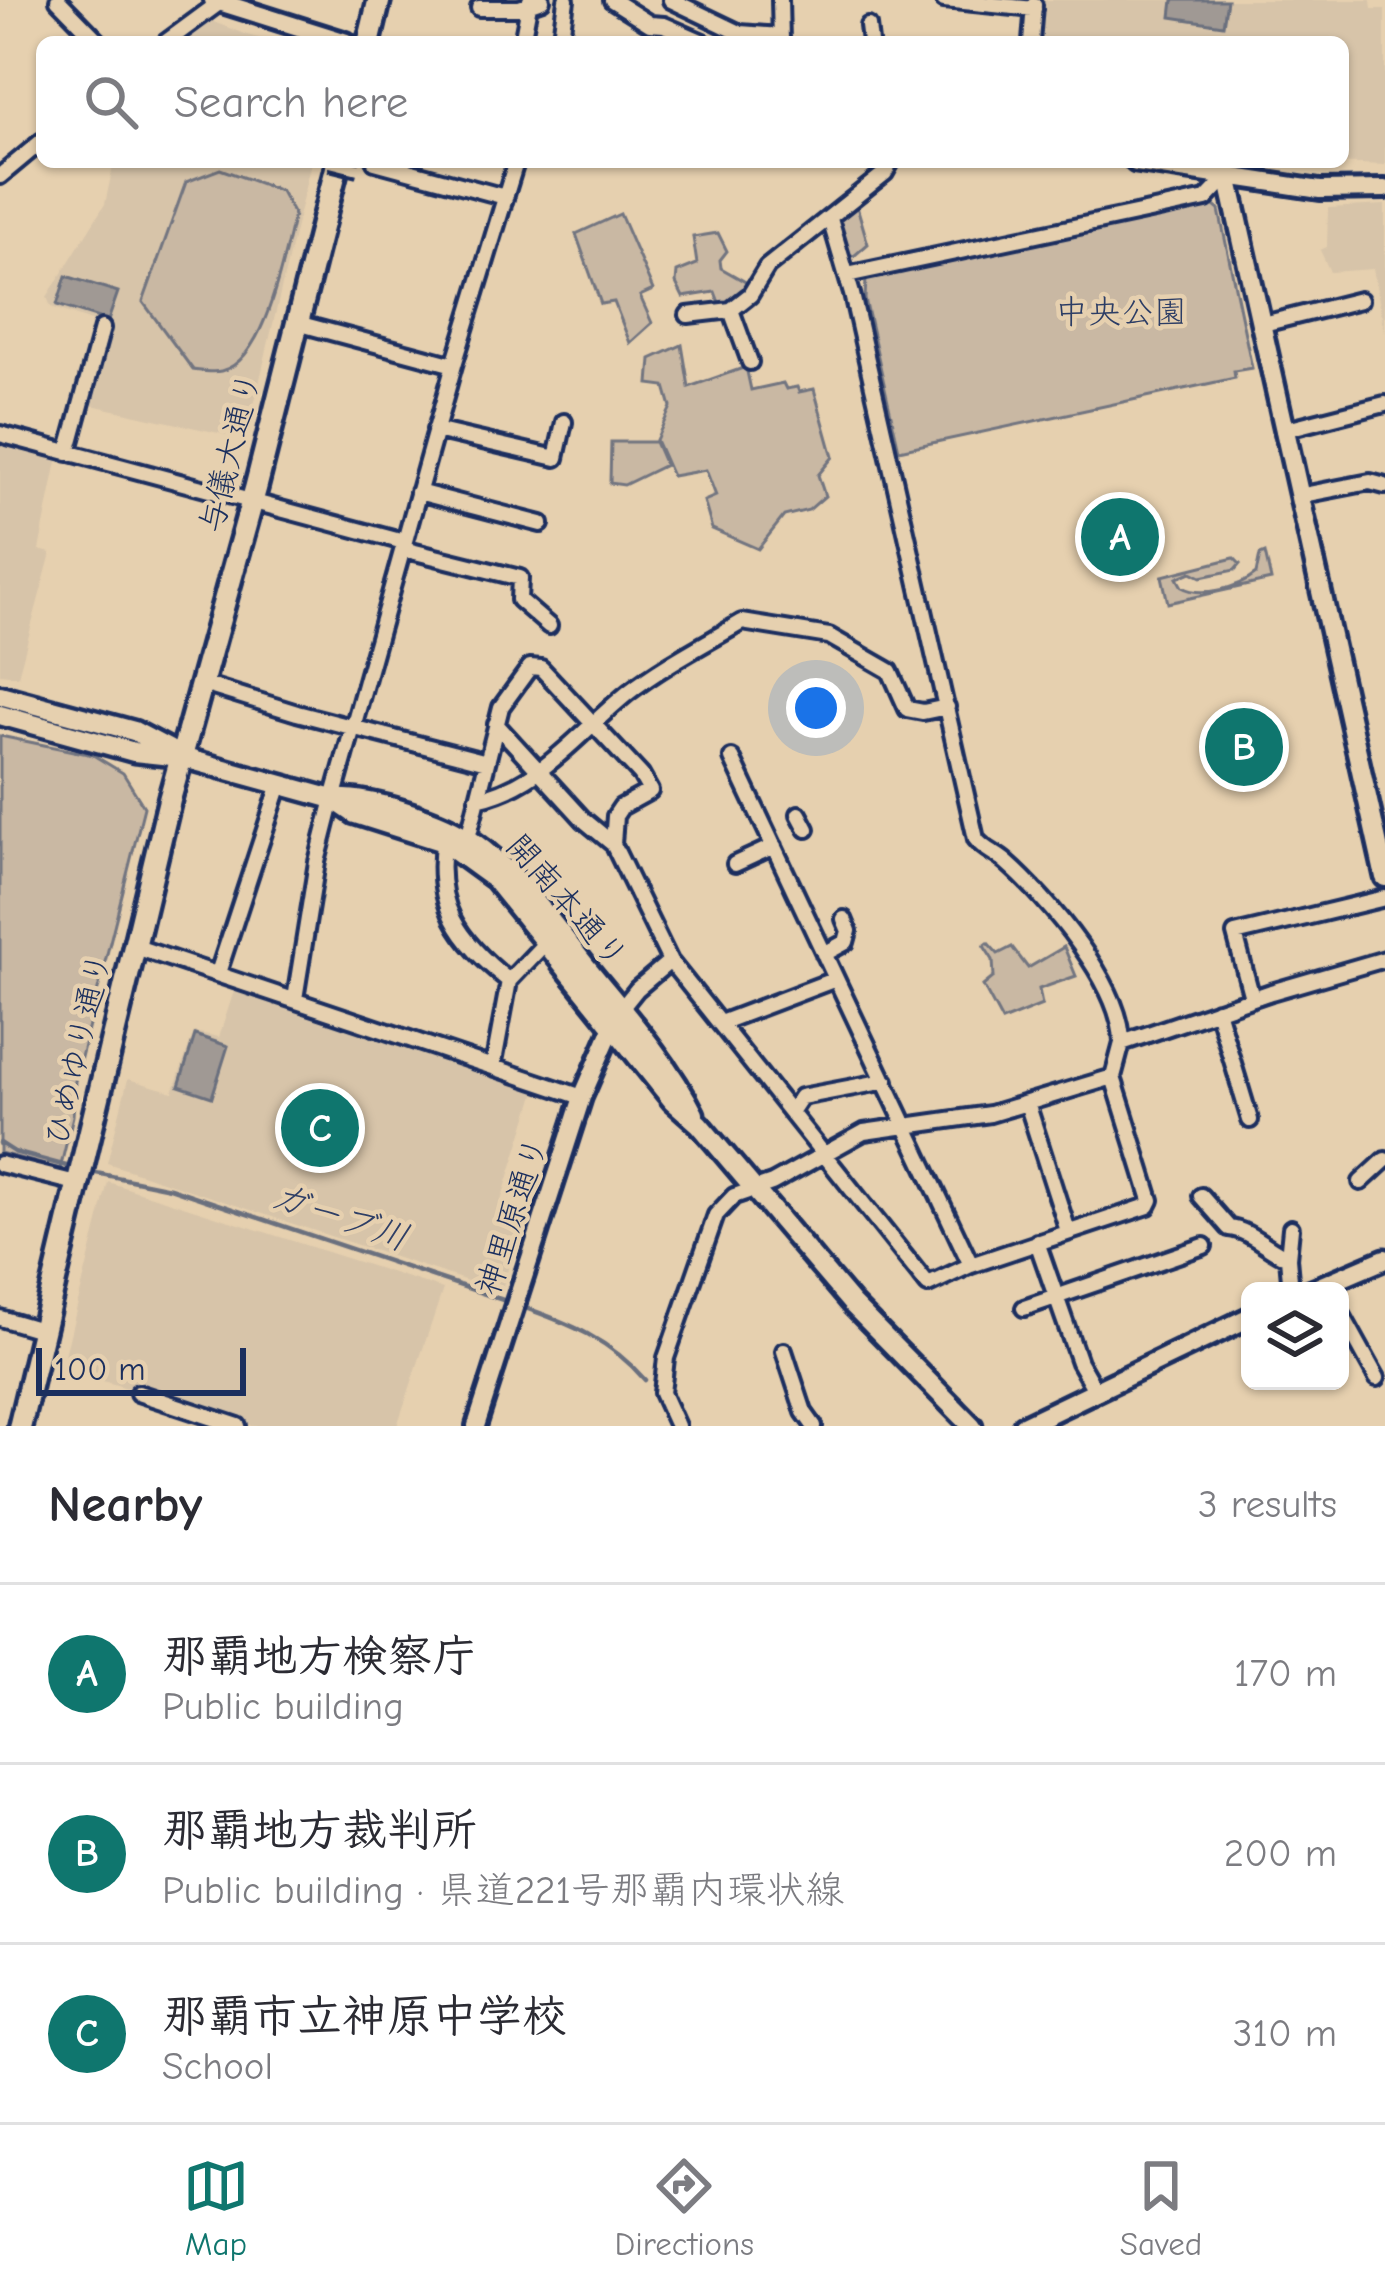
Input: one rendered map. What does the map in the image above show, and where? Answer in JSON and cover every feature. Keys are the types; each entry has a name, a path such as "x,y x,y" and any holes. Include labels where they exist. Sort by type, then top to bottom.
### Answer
{"highway":[{"path":"370,36 379,0"},
{"name":"与儀大通り","path":"181,757 341,168"},
{"name":"ひめゆり通り","path":"20,1426 181,757"}],"main road":[{"path":"1175,168 1228,176 1385,877"},
{"path":"0,695 134,731 181,757"},
{"path":"0,715 134,752 181,757"},
{"name":"開南本通り","path":"181,757 333,799 353,798 445,835 468,838 506,869 673,1101 699,1124 852,1304 972,1426"},
{"name":"開南本通り","path":"445,835 552,936"},
{"path":"1337,1282 1385,1259"},
{"path":"1023,1426 1241,1321"}],"street":[{"path":"58,0 93,36"},
{"path":"561,36 566,0"},
{"path":"671,0 740,33 760,36"},
{"path":"780,0 781,36"},
{"path":"944,0 1035,4 1032,36"},
{"path":"479,8 520,8 534,1"},
{"path":"524,36 534,1"},
{"path":"174,36 216,2 326,36"},
{"path":"619,2 650,25 664,25 689,36"},
{"path":"0,176 36,146"},
{"path":"397,168 505,197"},
{"path":"295,999 316,862 435,430 514,168"},
{"path":"688,315 731,310 751,296 767,268 888,168"},
{"path":"847,275 1206,200 1228,176 1320,190 1385,189"},
{"path":"496,724 584,820 614,844 670,961 928,1285 1036,1241 1148,1206 1151,1200 1114,1077 1122,1042 1107,986 1040,896 976,839 847,275 830,219"},
{"path":"1259,325 1360,300"},
{"path":"731,310 750,362"},
{"path":"298,322 454,364"},
{"path":"68,453 102,328"},
{"path":"1282,430 1385,404"},
{"path":"435,430 556,458 564,422"},
{"path":"0,434 520,578 519,600 549,626"},
{"path":"1298,496 1370,482 1385,486"},
{"path":"418,492 541,524"},
{"path":"477,799 514,789 632,689 747,622 829,636 890,671 907,709 923,712 946,707"},
{"path":"468,838 501,706 530,668 541,668 641,775 650,791 621,807 615,816 614,844"},
{"path":"200,683 487,762"},
{"path":"732,758 971,1265"},
{"path":"218,973 280,784"},
{"path":"799,814 807,830"},
{"path":"445,835 440,878 445,909 479,957 509,981"},
{"path":"735,864 774,846"},
{"path":"1252,998 1235,934 1385,898"},
{"path":"824,954 846,942 849,931 844,919"},
{"path":"493,1067 509,981 552,936"},
{"path":"136,947 582,1097"},
{"path":"1122,1042 1385,959"},
{"path":"616,1018 637,989 670,961"},
{"path":"720,1023 836,979"},
{"path":"1217,1010 1250,1120"},
{"name":"神里原通り","path":"476,1426 582,1097 616,1018"},
{"path":"677,1426 662,1393 666,1358 716,1215 734,1196 772,1183 865,1132 989,1114 1114,1077"},
{"path":"791,1112 801,1097 886,1081"},
{"path":"1027,1103 1069,1232"},
{"path":"1361,1182 1385,1160"},
{"path":"0,1164 82,1174"},
{"path":"1201,1196 1228,1228 1243,1229 1263,1247 1288,1258"},
{"path":"1291,1228 1291,1282"},
{"path":"1036,1241 1079,1362 1095,1390"},
{"path":"1024,1309 1204,1246"},
{"path":"0,1318 44,1331"},
{"path":"1349,1328 1376,1378"},
{"path":"784,1351 804,1412 814,1426"},
{"path":"138,1393 238,1426"}],"shaded area":[{"path":"1043,0 1371,0 1372,9 1385,9 1385,165 1349,164 1349,36 1040,36"},
{"path":"1173,0 1227,0 1223,25 1171,17"},
{"path":"206,19 251,36 184,36"},
{"path":"113,168 310,168 246,439 87,404 106,326 51,307 47,297 105,204"},
{"path":"1385,205 1385,332 1373,269 1330,272 1320,250 1327,247 1328,208"},
{"path":"66,276 118,292 108,321 57,305"},
{"path":"0,446 57,461 39,550 51,553 18,676 0,674"},
{"path":"235,988 537,1088 500,1204 525,1213 501,1292 107,1163 128,1079 173,1092 194,1032 219,1037"},
{"path":"195,1035 228,1046 212,1097 179,1086"},
{"path":"108,1182 443,1289 397,1426 253,1426 80,1374 82,1364 65,1355"}],"green space":[{"path":"220,169 281,191 294,215 271,304 250,348 237,363 207,372 193,370 143,302 186,182"},
{"name":"中央公園","path":"1209,202 1219,210 1252,368 1234,371 1235,378 899,450 865,299 866,279"},
{"path":"856,203 868,244 854,256 845,252 839,224"},
{"path":"620,214 653,290 640,296 652,323 630,343 614,302 601,304 576,234"},
{"path":"718,233 727,251 720,260 721,268 749,284 736,301 720,305 715,292 683,297 677,272 697,264 693,237"},
{"path":"682,345 689,387 746,367 751,390 783,383 786,389 797,387 799,392 814,389 833,457 818,475 825,496 809,510 784,516 758,549 712,529 704,501 716,496 706,470 672,476 656,440 671,407 665,386 649,384 651,359"},
{"path":"611,442 655,442 665,465 624,485 610,483"},
{"path":"1265,553 1271,580 1168,603 1162,576 1234,558 1240,564 1235,570 1201,577 1191,572 1177,578 1190,590 1220,590 1256,574 1260,555"},
{"path":"0,736 93,755 123,773 144,807 75,1081 73,1116 60,1169 0,1153"},
{"path":"988,943 998,954 1012,947 1028,968 1064,947 1076,976 1039,989 1042,1005 1002,1021 983,986 994,977 993,960 984,946"}],"waterway":[{"name":"ガーブ川","path":"0,1143 14,1152 74,1168"},
{"name":"ガーブ川","path":"91,1172 170,1188 509,1302"},
{"name":"ガーブ川","path":"520,1306 588,1334 645,1380"}],"place":[{"name":"那覇地方検察庁","path":"1120,537"},
{"name":"那覇地方裁判所","path":"1244,747"},
{"name":"那覇市立神原中学校","path":"320,1128"}]}
